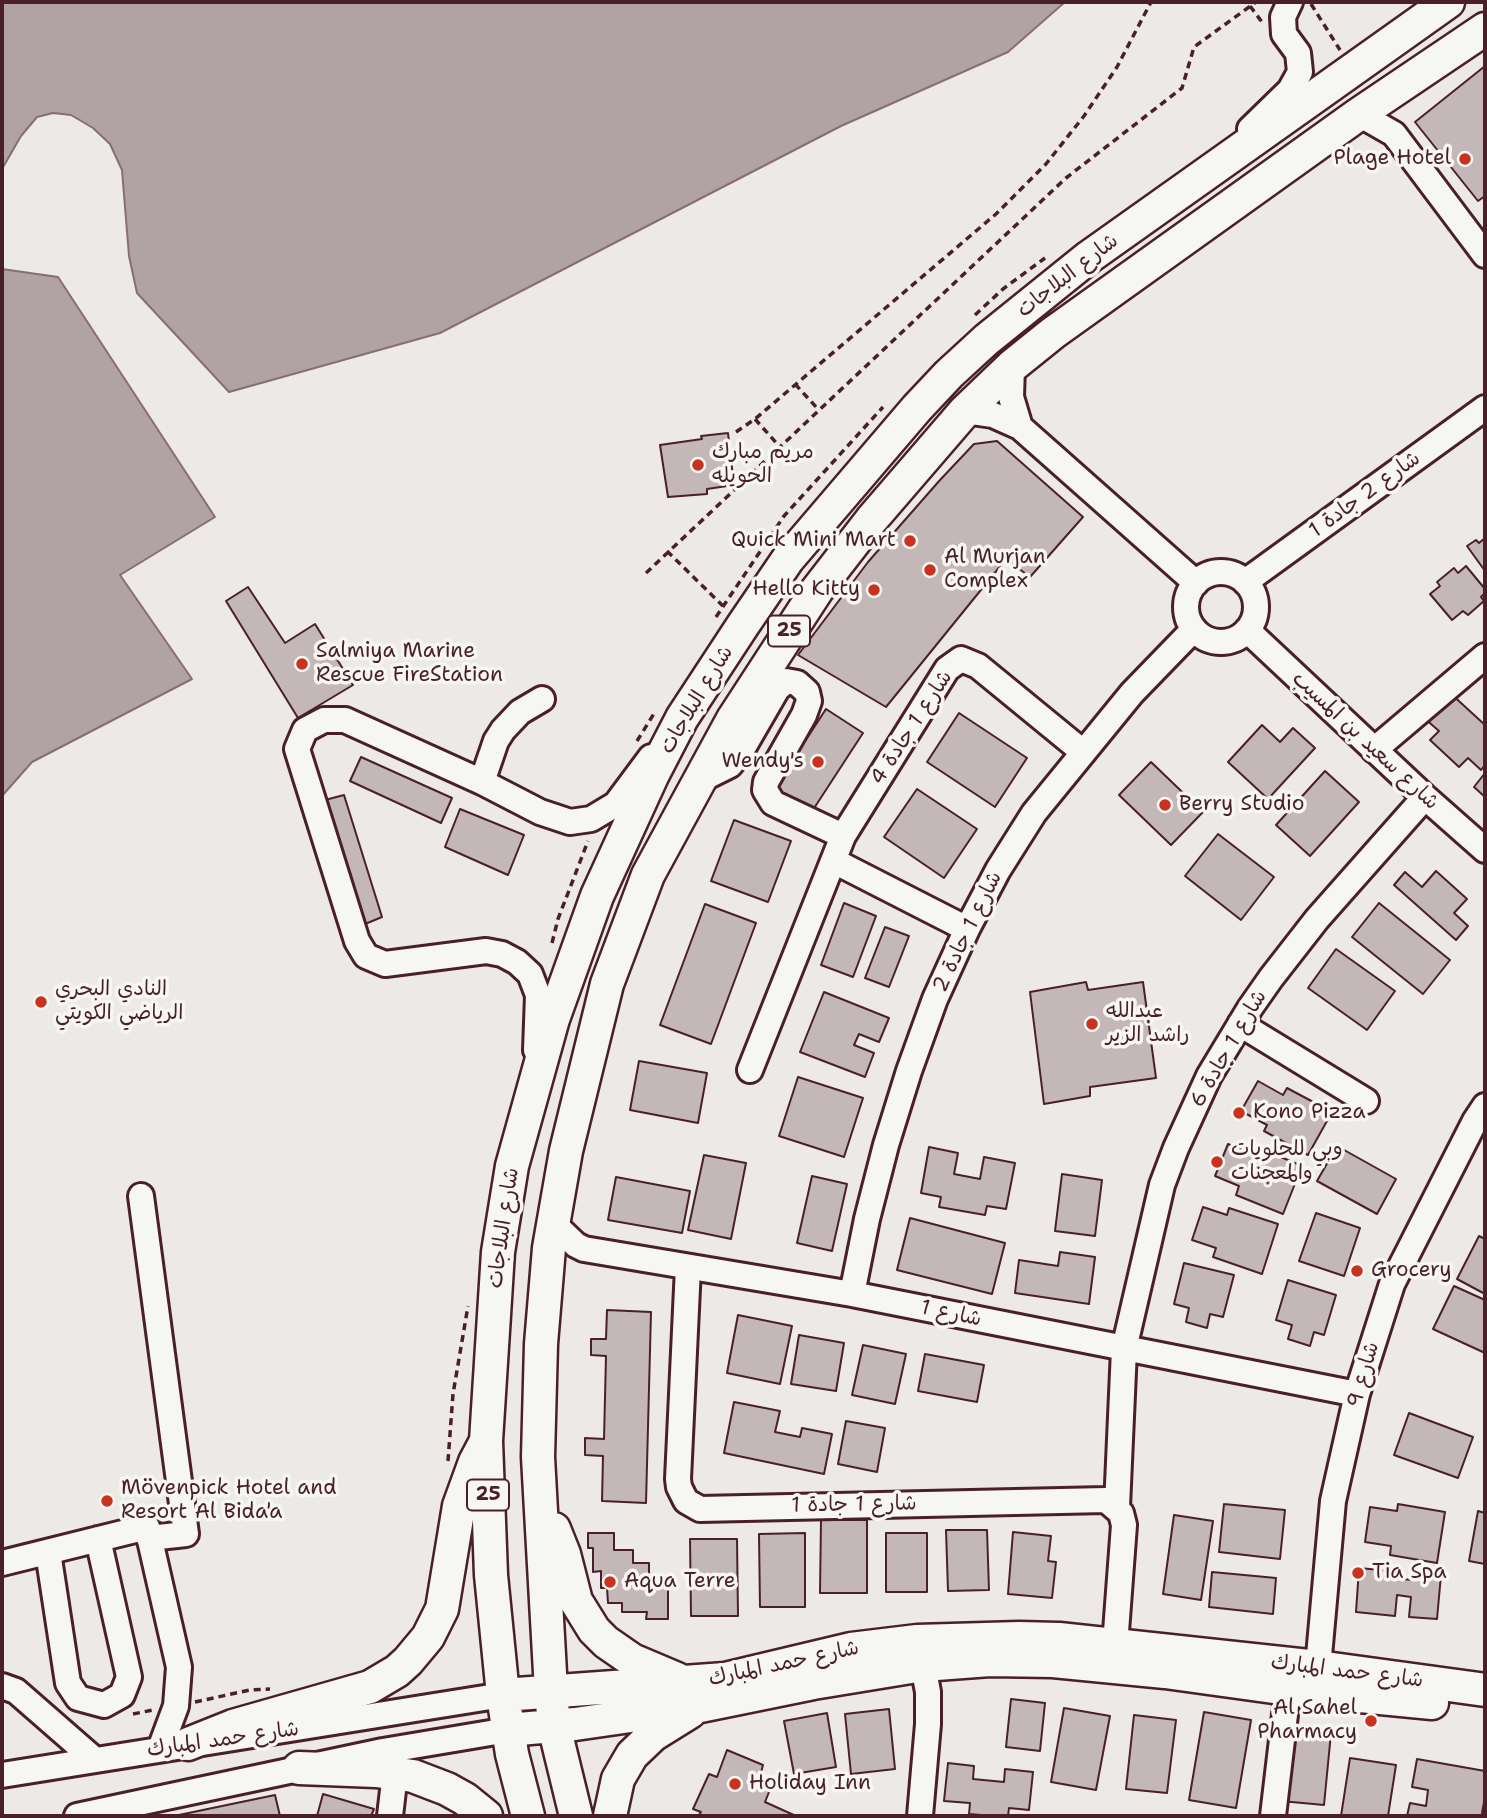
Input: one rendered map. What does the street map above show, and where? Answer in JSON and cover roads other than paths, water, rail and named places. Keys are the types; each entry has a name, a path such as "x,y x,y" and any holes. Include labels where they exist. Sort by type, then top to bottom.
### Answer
{"main road":[{"name":"شارع البلاجات","path":"503,1695 491,1576 486,1441 494,1295 512,1166 534,1082 570,966 623,835 682,718 788,559 925,399 986,340 1089,257 1448,2"},
{"name":"شارع البلاجات","path":"561,1690 538,1457 541,1344 553,1223 566,1151 607,984 648,875 733,719 817,590 889,498 965,411 1012,366 1053,333 1359,114 1485,29"},
{"path":"174,1747 233,1726 355,1693 384,1680 408,1661 428,1637 442,1609 459,1506 475,1462 486,1441"},
{"path":"542,1507 559,1541 576,1601 594,1630 632,1660 693,1695 632,1755 618,1779 610,1816"},
{"name":"شارع حمد المبارك","path":"510,1742 563,1732 693,1695 736,1677 851,1649 916,1641 1059,1639 1318,1667 1485,1690"},
{"name":"شارع حمد المبارك","path":"503,1695 561,1690 693,1695 813,1683 923,1665 990,1660 1053,1661 1165,1672 1288,1689 1485,1710"},
{"name":"25","path":"561,1690 563,1732 576,1816"},
{"name":"25","path":"503,1695 510,1742 528,1816"},
{"path":"299,1768 394,1773 430,1782 465,1799 485,1816"}],"street":[{"path":"1197,181 1290,90 1300,72 1297,53 1284,34 1283,17 1290,2"},
{"path":"1386,95 1394,134"},
{"path":"1359,114 1394,134 1485,255"},
{"path":"1012,366 1011,397 1020,427"},
{"name":"شارع 2 جادة 1","path":"1245,582 1485,408"},
{"path":"965,411 993,415 1020,427 1196,583"},
{"path":"1220,572 1238,576 1245,582 1255,597 1256,606 1255,615 1247,631 1230,640 1220,641 1210,640 1194,629 1189,620 1187,600 1196,583 1203,577 1220,572"},
{"name":"شارع 1 جادة 2","path":"852,1294 870,1206 909,1071 935,999 967,929 1034,813 1161,660 1194,629"},
{"name":"شارع سعيد بن المسيب","path":"1247,631 1485,850"},
{"path":"1374,750 1485,656"},
{"name":"شارع 1 جادة 4","path":"750,1070 843,836 947,668 961,659 978,666 1083,752"},
{"path":"700,780 730,765 740,753 777,689 786,681 797,683 807,692 810,701 766,782 765,790 774,803 843,836"},
{"path":"482,782 496,741 503,730 520,712 542,699"},
{"path":"534,1082 538,995 530,974 517,962 502,954 486,951 385,964 366,956 357,941 297,749 305,730 324,720 345,720 570,822 592,819 616,804 682,718"},
{"name":"شارع 1 جادة 6","path":"1117,1507 1124,1349 1162,1185 1192,1112 1209,1076 1240,1024 1294,948 1425,797"},
{"path":"834,861 967,929"},
{"path":"1240,1024 1366,1101"},
{"name":"شارع 9","path":"1318,1667 1333,1501 1357,1394 1392,1284 1485,1106"},
{"path":"141,1196 186,1534 149,1538"},
{"name":"شارع 1","path":"553,1223 584,1249 852,1294 1357,1394"},
{"name":"شارع 1 جادة 1","path":"688,1267 678,1479 682,1494 693,1506 700,1509 1100,1499 1117,1507"},
{"path":"1115,1645 1124,1525 1117,1507"},
{"path":"2,1563 147,1527 179,1667 174,1747"},
{"path":"48,1552 68,1683 78,1698 103,1705 122,1695 129,1677 98,1539"},
{"path":"920,1816 928,1724 928,1692 923,1665"},
{"path":"2,1686 16,1691 95,1760"},
{"path":"1273,1816 1288,1689"},
{"name":"شارع حمد المبارك","path":"2,1774 503,1695"},
{"path":"299,1729 306,1744 299,1768"},
{"name":"شارع حمد المبارك","path":"77,1816 299,1768 510,1742"},
{"path":"390,1816 394,1773"}],"place":[{"name":"Plage Hotel","path":"1465,159"},
{"name":"مريم مبارك الحويله","path":"698,465"},
{"name":"Quick Mini Mart","path":"910,541"},
{"name":"Al Murjan Complex","path":"930,570"},
{"name":"Hello Kitty","path":"874,590"},
{"name":"Salmiya Marine Rescue FireStation","path":"302,664"},
{"name":"Wendy's","path":"818,762"},
{"name":"Berry Studio","path":"1165,805"},
{"name":"النادي البحري الرياضي الكويتي","path":"41,1002"},
{"name":"عبدالله راشد الزير","path":"1092,1024"},
{"name":"Kono Pizza","path":"1239,1113"},
{"name":"وبي للحلويات والمعجنات","path":"1217,1162"},
{"name":"Grocery","path":"1357,1271"},
{"name":"Mövenpick Hotel and Resort Al Bida'a","path":"107,1501"},
{"name":"Tia Spa","path":"1358,1573"},
{"name":"Aqua Terre","path":"610,1582"},
{"name":"Al Sahel Pharmacy","path":"1371,1721"},
{"name":"Holiday Inn","path":"735,1784"}]}
